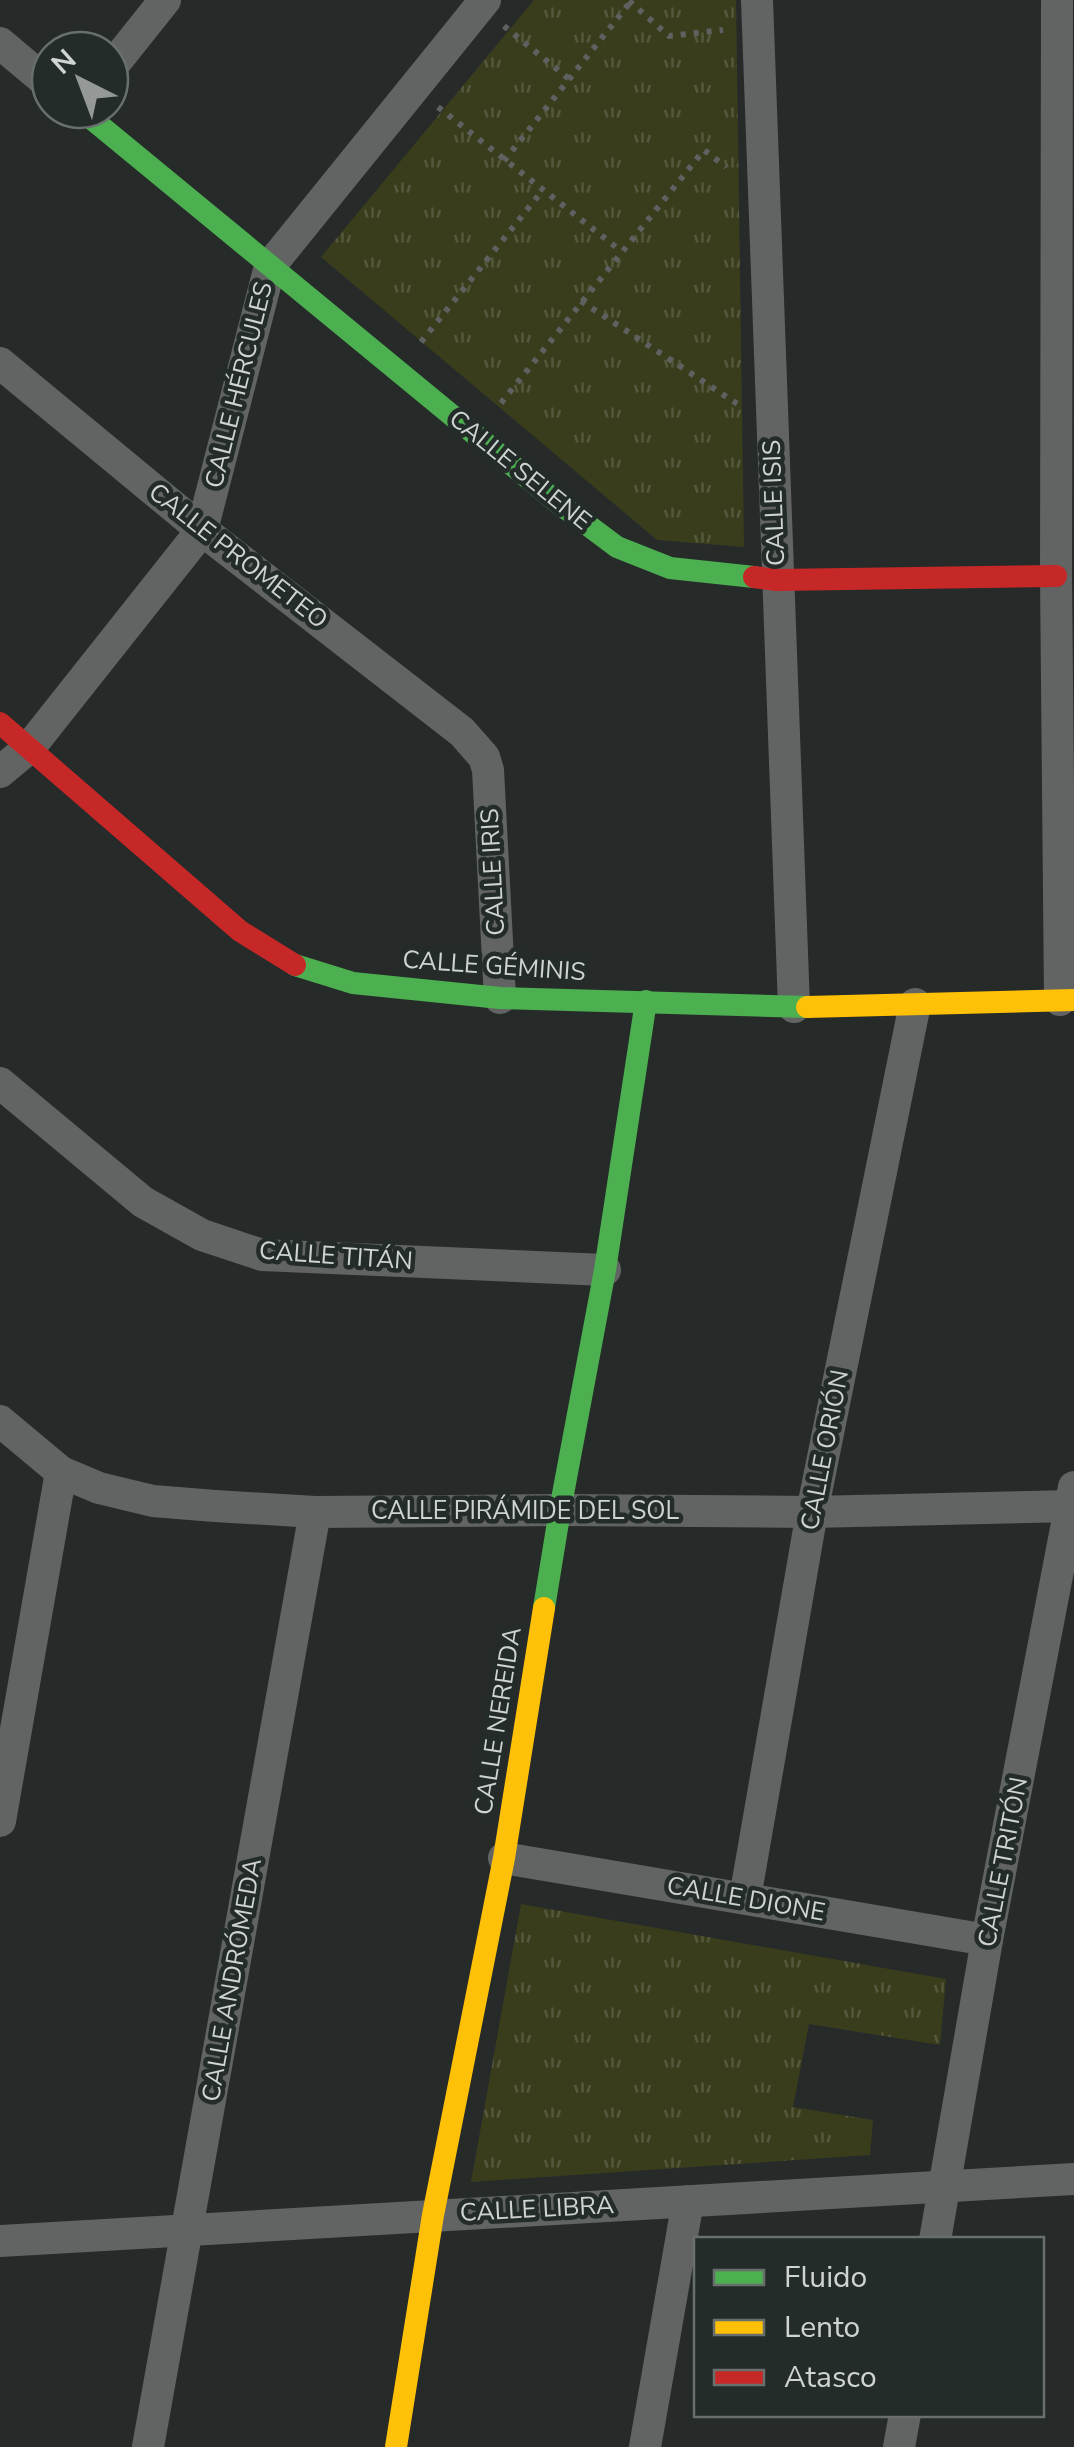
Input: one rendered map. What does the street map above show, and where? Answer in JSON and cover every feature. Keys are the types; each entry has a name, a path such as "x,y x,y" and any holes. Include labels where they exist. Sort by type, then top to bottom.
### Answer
{"street":[{"path":"130,44 165,0"},
{"path":"1057,0 1056,576 1067,1000"},
{"name":"CALLE HÉRCULES","path":"0,772 30,748 202,530 270,266 483,3"},
{"name":"CALLE ISIS","path":"757,13 794,1007"},
{"path":"0,44 30,68"},
{"name":"CALLE SELENE","path":"105,130 557,502 617,547 670,568 777,580 1056,576"},
{"name":"CALLE PROMETEO","path":"0,363 202,530 438,712 478,748"},
{"name":"CALLE GÉMINIS","path":"0,723 240,931 296,965 353,983 500,998 794,1007 1067,1000"},
{"name":"CALLE IRIS","path":"478,748 488,770 500,998"},
{"name":"CALLE NEREIDA","path":"396,2447 433,2215 504,1858 560,1510 605,1270 646,1001"},
{"name":"CALLE ORIÓN","path":"745,1898 812,1512 915,1004"},
{"name":"CALLE TITÁN","path":"0,1082 143,1202 202,1236 262,1255 605,1270"},
{"name":"CALLE PIRÁMIDE DEL SOL","path":"0,1420 61,1472 99,1488 153,1501 315,1512 812,1512 1073,1499"},
{"path":"0,1821 61,1472"},
{"name":"CALLE TRITÓN","path":"937,2237 987,1940 1073,1499"},
{"name":"CALLE ANDRÓMEDA","path":"148,2447 315,1512"},
{"name":"CALLE DIONE","path":"504,1858 987,1940"},
{"name":"CALLE LIBRA","path":"0,2242 1074,2179"},
{"path":"645,2447 688,2201"},
{"path":"899,2447 904,2417"}],"path":[{"path":"504,161 630,1 669,36 757,13"},
{"path":"483,3 570,79"},
{"path":"414,88 621,251"},
{"path":"476,435 704,150 764,195"},
{"path":"398,370 542,190"},
{"path":"581,302 772,427"}],"green space":[{"path":"534,0 736,0 744,547 657,540 321,257"},
{"path":"521,1904 946,1979 940,2045 809,2024 793,2107 873,2120 870,2155 471,2182"}],"traffic: fast":[{"path":"105,130 557,502 617,547 670,568 754,577"},
{"path":"295,965 353,983 500,998 807,1007"},
{"path":"544,1608 605,1270 646,1001"}],"traffic: slow":[{"path":"807,1007 1074,1000"},
{"path":"396,2447 433,2215 504,1858 544,1608"}],"traffic: jam":[{"path":"754,577 777,580 1056,576"},
{"path":"0,723 240,931 295,965"}]}
